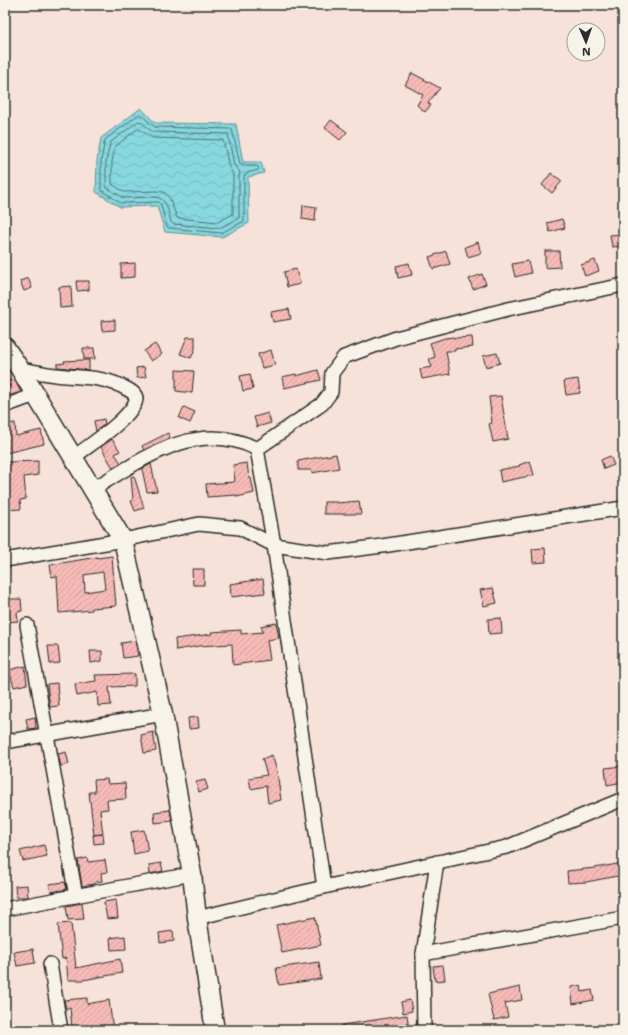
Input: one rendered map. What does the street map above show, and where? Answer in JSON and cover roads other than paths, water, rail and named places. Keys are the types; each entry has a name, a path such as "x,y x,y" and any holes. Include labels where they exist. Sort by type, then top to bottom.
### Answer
{"main road":[{"path":"5,347 20,369 123,540 163,714 192,874 197,918 215,1030"}],"street":[{"path":"257,449 322,404 331,392 332,373 344,357 396,338 438,326 508,309 623,285"},
{"path":"20,369 57,375 98,378 117,383 133,393 136,398 135,404 120,422 73,458"},
{"path":"5,406 35,396"},
{"path":"93,489 158,450 184,441 206,437 246,443 257,449"},
{"path":"257,449 274,545 324,887"},
{"path":"5,560 123,540 199,524 240,528 274,545 328,552 382,546 623,508"},
{"path":"27,626 76,896"},
{"path":"5,742 163,714"},
{"path":"197,918 324,887 507,847 623,799"},
{"path":"424,1030 423,954 437,862"},
{"path":"5,909 192,874"},
{"path":"423,954 623,918"},
{"path":"50,964 61,1030"}],"water":[{"path":"141,108 155,123 236,124 243,162 261,162 264,173 248,177 249,223 222,237 165,232 157,206 120,207 96,192 97,161 101,138"}]}
